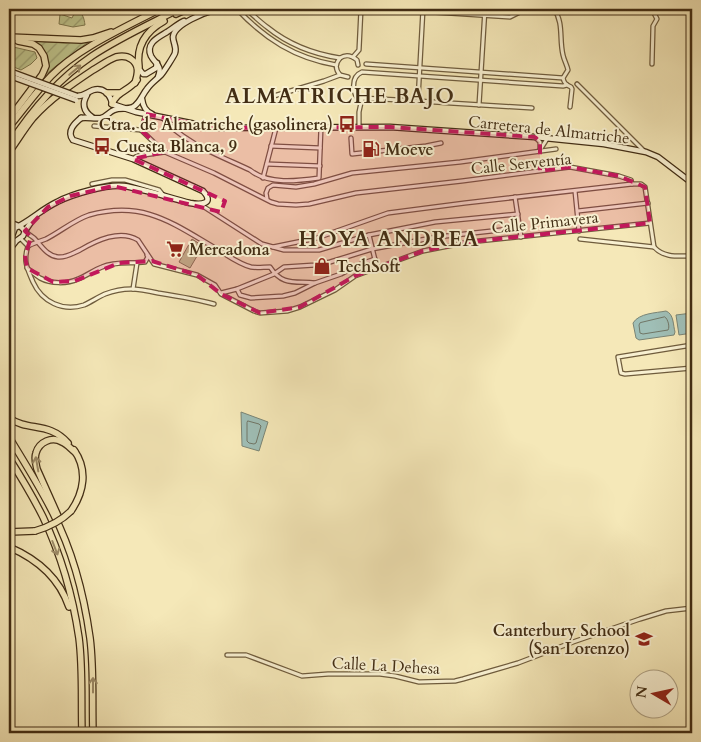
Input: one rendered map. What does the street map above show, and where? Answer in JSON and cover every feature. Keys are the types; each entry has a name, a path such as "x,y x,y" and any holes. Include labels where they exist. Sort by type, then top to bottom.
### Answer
{"highway":[{"path":"9,38 72,40 94,38 112,32 159,9"},
{"path":"9,127 52,75 71,59 90,46 159,9"},
{"path":"9,145 27,118 43,100 83,64 109,46 179,9"},
{"path":"107,93 121,92 132,87 140,75 138,62 140,48 150,30 187,9"},
{"path":"9,38 33,44 40,48 46,66 42,75 9,119"},
{"path":"9,152 34,117 51,101 66,88 111,59 123,56 133,60 138,68 135,83"},
{"path":"112,104 114,98 121,92"},
{"path":"9,418 21,424 48,429 63,438 79,458 83,482 81,493 71,511 59,522 35,531 9,532"},
{"path":"9,437 54,514 72,559 82,592"},
{"path":"75,452 62,442 50,440 39,446 35,462 75,558 90,639 93,733"},
{"path":"9,458 43,518 54,544 68,588 78,638 82,733"},
{"path":"9,546 41,565 56,580 66,597 78,638"}],"main road":[{"path":"155,80 159,74 159,66 151,56 150,50 153,41 179,23 206,9"},
{"path":"9,244 11,231 58,201 70,196 113,186 129,187 201,205 205,204 207,195 203,191 133,159 73,140 70,136 70,131 73,125 82,118 99,118 115,110 133,107 164,71 175,53 173,37 179,27 205,12 217,9"},
{"path":"161,36 174,41"},
{"path":"140,70 143,74 146,74 156,68 157,63"},
{"path":"10,73 77,98 84,105 86,112 92,117"},
{"path":"77,98 98,89 107,93 112,99 111,111 108,114"},
{"path":"82,118 88,94"},
{"path":"142,97 144,107 148,112 160,116"},
{"name":"Carretera de Almatriche","path":"112,104 146,114 215,128 399,128 548,138 604,144 646,152 658,157 692,183"},
{"path":"9,250 24,236 25,230 38,215"},
{"path":"9,222 25,230"},
{"path":"11,231 16,238 20,238"},
{"path":"9,702 11,733"}],"street":[{"path":"237,9 248,21 274,41 294,53 318,62 336,64"},
{"path":"246,9 267,27 309,51 340,58 347,55 353,57 358,65"},
{"path":"353,57 359,50 361,9"},
{"path":"385,9 510,17 520,12"},
{"path":"478,105 484,9"},
{"path":"554,9 558,14 563,55 568,70 564,82 572,89 570,107"},
{"path":"652,64 654,26 658,19 654,9"},
{"path":"418,100 423,10"},
{"path":"340,58 336,64 336,69 340,75"},
{"path":"366,64 564,78"},
{"path":"362,102 357,99 355,93 354,78 362,72 567,85"},
{"path":"267,98 324,82 340,75 348,77"},
{"path":"577,84 646,152"},
{"path":"359,127 359,112 362,98 532,108"},
{"path":"141,130 146,114"},
{"path":"160,116 176,132 190,141 263,178 288,181 319,178 321,127"},
{"path":"94,126 141,130 165,152 267,199"},
{"path":"263,178 276,127"},
{"path":"535,137 540,142 540,151"},
{"path":"351,138 352,154 441,143"},
{"path":"540,151 548,138"},
{"path":"271,146 320,148"},
{"name":"Calle Serventía","path":"273,247 317,238 388,213 632,184 631,180 618,176 570,167 356,193 309,204 278,204 267,199 266,193 268,188 273,185 296,187 352,173 460,162 556,149"},
{"path":"133,159 137,156 165,152"},
{"path":"267,164 320,166"},
{"path":"92,184 112,180 125,180 160,190 163,196"},
{"path":"632,184 641,184 645,187 654,247 666,255 692,256"},
{"path":"575,191 580,230"},
{"path":"516,197 521,236"},
{"path":"578,211 648,203"},
{"path":"201,205 247,236 262,244 284,250 318,250 370,235 435,222 518,214"},
{"path":"214,304 187,297 133,289 107,293 84,305 73,307 61,306 47,300 37,291 27,268 25,256 28,246 87,216 104,212 134,210 157,216 175,225 238,262 251,267 270,267 274,274 283,281 315,283"},
{"name":"Calle Primavera","path":"146,252 154,264 197,275 214,285 221,294 260,313 287,311 300,307 335,290 355,276 423,252 469,242 650,223"},
{"path":"221,294 237,290 274,274 284,267 330,262 372,249 437,237 520,228"},
{"path":"25,230 46,252 59,258 68,256 96,241 113,236 127,236 138,240 148,257 145,262 103,266 76,280 64,282 53,282 40,278 27,268"},
{"path":"370,235 377,268"},
{"path":"20,238 28,246"},
{"path":"580,239 654,247"},
{"path":"237,290 240,295 251,298 283,296 295,293 375,259"},
{"path":"133,289 137,263"},
{"path":"692,345 618,357 621,373 625,374 692,368"},
{"name":"Calle La Dehesa","path":"227,655 246,655 302,676 380,674 420,682 463,679 518,663 572,642 649,616 666,611 692,608"}],"highlighted area":[{"path":"146,114 215,128 390,127 535,137 540,142 540,171 570,167 619,176 645,187 650,223 469,242 423,251 355,276 300,307 260,313 221,294 197,275 152,261 119,263 75,281 53,282 27,268 25,256 31,237 25,231 48,207 70,196 113,186 221,212 225,201 133,159 164,152 141,130"}],"green space":[{"path":"76,10 83,16 85,25 73,27 59,24 60,14 72,18"},
{"path":"91,40 44,76 47,64 46,55 41,48 31,41 66,43"},
{"path":"9,46 35,52 37,58 21,70 9,65"},
{"path":"192,239 203,246 190,268 179,262"}],"water":[{"path":"666,311 672,317 674,335 639,340 636,338 633,323 639,317"},
{"path":"692,313 692,333 679,335 676,315"},
{"path":"241,412 268,422 259,451 242,446"}],"place":[{"name":"Ctra. de Almatriche (gasolinera)","path":"347,124"},
{"name":"Cuesta Blanca, 9","path":"102,146"},
{"name":"Moeve","path":"371,149"},
{"name":"Mercadona","path":"175,249"},
{"name":"TechSoft","path":"322,266"},
{"name":"Canterbury School (San Lorenzo)","path":"644,639"}],"district":[{"name":"ALMATRICHE BAJO","path":"340,96"},
{"name":"HOYA ANDREA","path":"389,239"}]}
